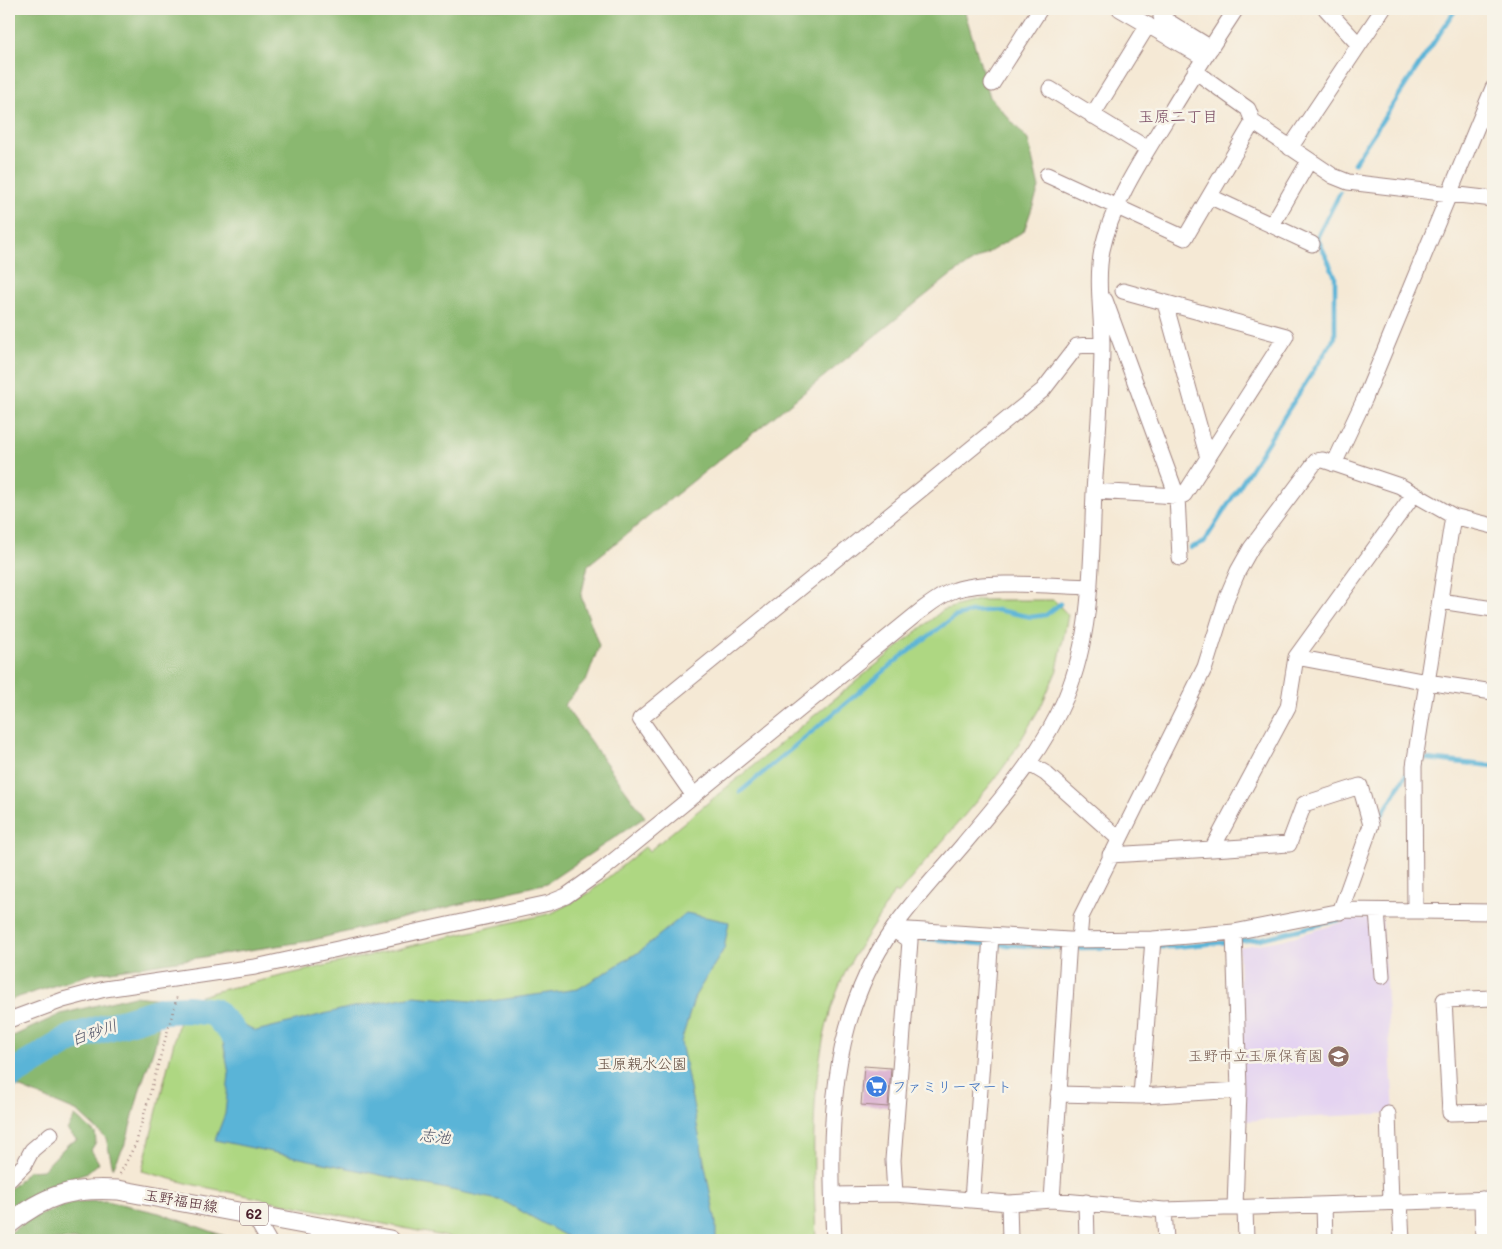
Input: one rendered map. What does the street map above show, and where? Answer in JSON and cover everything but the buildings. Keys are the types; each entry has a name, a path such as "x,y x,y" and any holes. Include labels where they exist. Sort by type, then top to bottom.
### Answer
{"main road":[{"name":"玉野福田線","path":"9,1224 40,1202 62,1193 95,1188 118,1190 390,1240"}],"street":[{"path":"992,84 1040,9"},
{"path":"1120,9 1148,25 1207,53"},
{"path":"1166,9 1161,17 1207,53"},
{"path":"834,1240 832,1118 836,1073 845,1031 857,997 874,960 893,929 1030,764 1065,698 1076,669 1084,638 1090,587 1102,344 1100,287 1102,251 1117,206 1148,149 1195,71 1236,9"},
{"path":"1326,9 1359,45"},
{"path":"1290,148 1383,9"},
{"path":"1092,116 1148,25"},
{"path":"1195,71 1248,109 1253,122 1333,176 1362,185 1493,199"},
{"path":"1334,464 1365,398 1493,88"},
{"path":"1050,89 1148,149"},
{"path":"1047,175 1185,238 1211,197 1253,122"},
{"path":"1272,225 1310,161"},
{"path":"1211,197 1312,244"},
{"path":"1100,287 1177,496 1180,558"},
{"path":"1094,492 1184,495 1286,336 1123,292"},
{"path":"1165,303 1208,458"},
{"path":"694,796 640,719 1043,390 1077,346 1102,344"},
{"path":"1052,1200 1058,1094 1071,944 1081,917 1110,854 1205,667 1227,597 1251,548 1316,461 1324,460 1400,486 1453,516 1493,526"},
{"path":"1212,849 1288,708 1296,657 1414,494"},
{"path":"1415,911 1414,766 1453,516"},
{"path":"9,1020 63,1000 105,989 255,967 549,903 582,886 941,596 959,589 980,585 1090,587"},
{"path":"1440,601 1493,609"},
{"path":"1296,657 1427,682 1493,692"},
{"path":"1030,764 1044,773 1119,839"},
{"path":"1110,854 1289,844 1304,804 1360,786 1371,825 1340,912"},
{"path":"1377,911 1382,976"},
{"path":"893,929 990,942 1152,945 1234,938 1340,912 1493,912"},
{"path":"893,929 910,941 893,1160 895,1194"},
{"path":"1234,938 1239,1090 1240,1208 1246,1240"},
{"path":"972,1200 990,942"},
{"path":"1141,1096 1152,945"},
{"path":"1493,998 1444,1000 1450,1113 1493,1112"},
{"path":"1058,1094 1141,1096 1239,1090"},
{"path":"1388,1114 1396,1202 1402,1240"},
{"path":"9,1180 24,1165 32,1150 51,1134"},
{"path":"833,1195 895,1194 1009,1203 1052,1200 1164,1210 1487,1199 1483,1240"},
{"path":"1086,1202 1087,1240"},
{"path":"1009,1203 1010,1240"},
{"path":"1324,1205 1325,1240"},
{"path":"1164,1210 1166,1240"},
{"path":"252,1214 268,1240"}],"path":[{"path":"118,1190 119,1177 136,1143 148,1094 178,1000"}],"shaded area":[{"path":"1382,918 1394,1113 1242,1121 1239,947 1282,940 1344,922 1347,919"}],"green space":[{"path":"9,9 964,9 990,97 1028,140 1039,188 1024,231 951,275 588,565 581,596 599,646 587,679 564,705 645,817 547,883 309,941 91,974 9,1000"},
{"name":"玉原親水公園","path":"978,600 1054,600 1068,615 1057,670 1042,704 1012,755 995,779 898,894 894,892 843,977 831,1008 823,1040 818,1073 814,1140 816,1240 462,1240 190,1184 142,1171 184,1001 221,990 552,913 589,893 645,847 649,851 943,610"},
{"path":"134,996 164,999 155,1045 140,1089 126,1142 113,1168 106,1138 78,1112 9,1083 9,1038 61,1014"},
{"path":"75,1116 95,1133 96,1142 91,1150 99,1163 88,1172 55,1183 9,1209 9,1190 28,1171 43,1170 68,1144 77,1140 67,1130"},
{"path":"107,1201 159,1213 236,1240 9,1240 9,1234 27,1220 74,1202"}],"water":[{"name":"志池","path":"686,913 729,922 724,949 695,996 681,1042 716,1223 716,1240 573,1240 503,1201 215,1140 225,1114 229,1074 220,1025 213,1020 211,1007 256,1031 348,1008 414,996 484,1002 578,989 639,952"}],"waterway":[{"path":"1354,163 1456,9"},
{"path":"1190,548 1204,542 1335,337 1335,276 1317,237 1340,193"},
{"path":"740,792 901,657 954,617 971,612 997,610 1031,617 1046,615 1060,604"},
{"path":"1427,759 1493,766"},
{"path":"1376,825 1407,773"},
{"path":"921,938 980,944 1079,948 1175,947 1260,939 1342,919"},
{"name":"白砂川","path":"9,1076 72,1038 164,1010 187,1009 214,1012 238,1038"}],"place":[{"name":"玉野市立玉原保育園","path":"1339,1056"},
{"name":"ファミリーマート","path":"876,1087"}],"district":[{"name":"玉原二丁目","path":"1178,116"}]}
